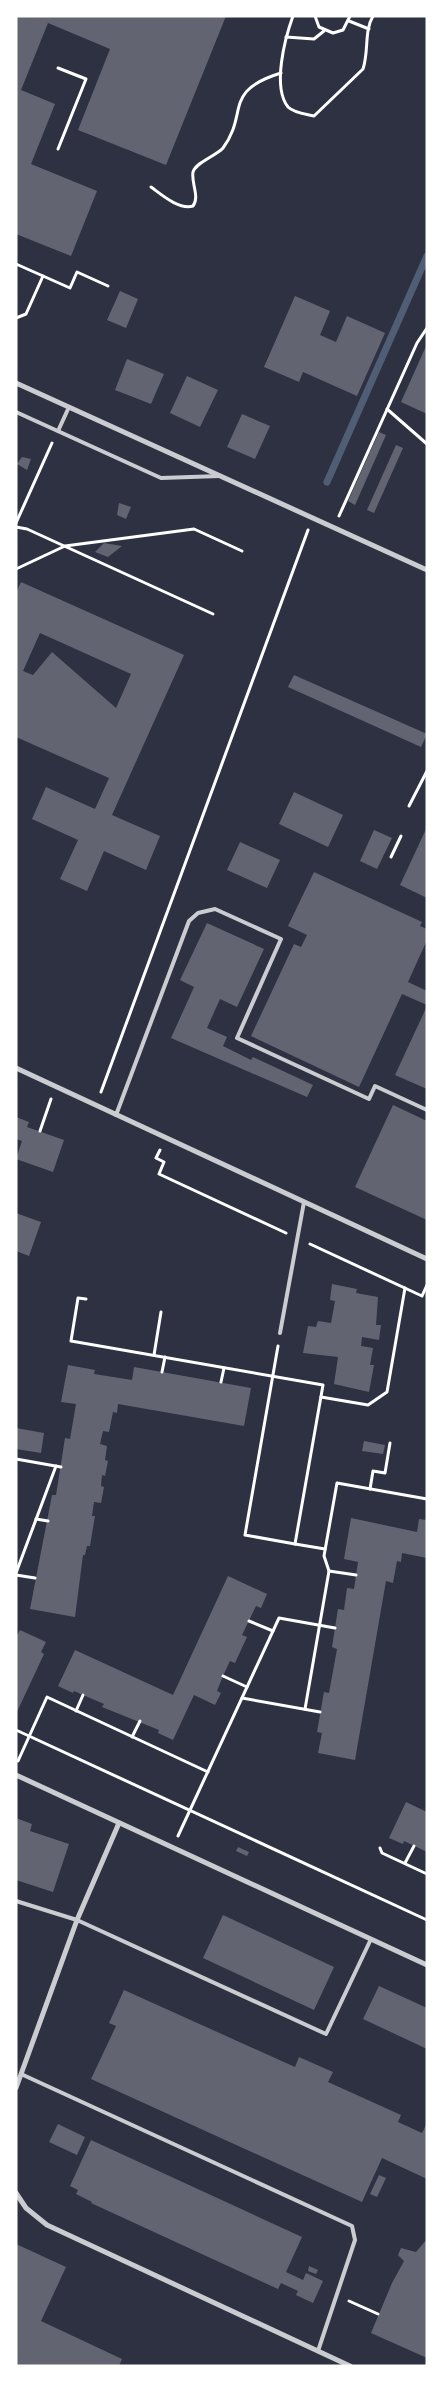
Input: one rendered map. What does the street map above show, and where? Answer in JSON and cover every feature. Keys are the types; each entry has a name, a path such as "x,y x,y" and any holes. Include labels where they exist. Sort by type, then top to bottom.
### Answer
{"street":[{"path":"16,383 427,570"},
{"path":"16,1068 427,1259"},
{"path":"16,1775 427,1965"},
{"path":"16,2088 77,1920 119,1823"},
{"path":"16,2193 26,2208 47,2225 350,2366"}],"lane":[{"path":"58,431 69,407"},
{"path":"16,412 161,478 223,476"},
{"path":"116,1115 189,921 198,913 215,909 282,939 237,1038 370,1099 375,1086 427,1110"},
{"path":"280,1333 304,1202"},
{"path":"16,1901 77,1920 326,2034 371,1939"},
{"path":"21,2074 352,2226 355,2240 318,2351"}],"path":[{"path":"293,16 286,37 281,73 281,90 288,107 293,111 314,116 363,68 368,47 368,29 373,16"},
{"path":"315,16 319,27 324,31 338,32 349,22 350,16"},
{"path":"349,22 368,29"},
{"path":"286,37 314,39 324,31"},
{"path":"58,68 86,79 58,149"},
{"path":"152,187 177,203 190,207 193,206 196,198 193,172 196,167 222,149 230,134 241,99 248,89 257,82 281,73"},
{"path":"16,264 70,288 77,272 108,286"},
{"path":"16,318 26,314 43,276"},
{"path":"333,528 417,343 427,328"},
{"path":"387,409 427,444"},
{"path":"16,523 58,431"},
{"path":"96,1106 303,548 312,518"},
{"path":"16,527 27,529 213,614"},
{"path":"16,569 65,546 194,529 242,551"},
{"path":"409,806 427,771"},
{"path":"391,857 401,836"},
{"path":"40,1131 56,1086"},
{"path":"165,1138 156,1158 164,1162 159,1174 422,1296 427,1285"},
{"path":"321,1397 368,1406 387,1392 404,1288"},
{"path":"86,1299 78,1298 70,1341 323,1385 295,1544"},
{"path":"154,1355 161,1312"},
{"path":"280,1333 245,1535 325,1549"},
{"path":"162,1372 164,1357"},
{"path":"221,1382 224,1368"},
{"path":"370,1489 373,1471 385,1473 390,1443"},
{"path":"16,1459 58,1466 16,1574 35,1578"},
{"path":"305,1709 329,1571 324,1556 337,1483 427,1499"},
{"path":"36,1519 48,1521"},
{"path":"329,1571 356,1575"},
{"path":"173,1848 279,1618 335,1628"},
{"path":"249,1620 273,1632"},
{"path":"223,1676 247,1687"},
{"path":"76,1711 84,1695"},
{"path":"16,1764 47,1697 208,1772"},
{"path":"242,1698 320,1712"},
{"path":"132,1737 140,1721"},
{"path":"16,1730 427,1920"},
{"path":"405,1864 414,1846"},
{"path":"380,1848 382,1853 427,1874"},
{"path":"337,2296 378,2314"}],"building":[{"path":"16,16 226,16 166,165 78,130 110,49 48,23 21,90 55,104 31,164 97,191 71,256 16,234"},
{"path":"120,291 138,299 126,328 107,320"},
{"path":"295,296 330,311 320,335 336,342 347,316 385,333 357,396 303,372 299,382 264,367"},
{"path":"427,344 427,414 401,402"},
{"path":"127,359 164,374 151,404 115,390"},
{"path":"187,376 218,390 200,427 170,413"},
{"path":"242,414 270,426 255,459 227,447"},
{"path":"379,432 386,435 355,505 348,501"},
{"path":"396,445 403,448 374,513 367,510"},
{"path":"22,457 31,459 27,470 17,464"},
{"path":"119,503 131,507 126,519 117,515"},
{"path":"104,543 122,546 108,557 95,552"},
{"path":"21,582 184,655 112,815 160,836 146,870 104,851 87,891 60,879 78,840 32,819 46,787 95,809 109,778 16,737 16,593","holes":["40,633 131,674 116,708 52,652 33,675 23,671"]},
{"path":"294,675 427,734 421,747 288,687"},
{"path":"294,792 343,815 328,847 279,824"},
{"path":"427,827 427,898 400,885"},
{"path":"374,830 392,838 377,869 360,861"},
{"path":"240,842 280,860 267,888 227,870"},
{"path":"314,872 422,922 420,926 427,929 427,940 408,982 427,991 427,1005 402,994 359,1087 251,1036 294,944 301,947 307,935 288,926"},
{"path":"207,923 264,949 237,1007 220,999 207,1028 227,1037 223,1046 251,1060 253,1057 313,1085 307,1097 171,1038 194,987 180,980"},
{"path":"427,1006 427,1089 395,1075"},
{"path":"393,1105 427,1121 427,1220 355,1187"},
{"path":"16,1117 29,1122 27,1127 64,1140 53,1172 16,1159 22,1141 16,1139"},
{"path":"16,1213 41,1222 29,1256 16,1251"},
{"path":"332,1284 357,1289 356,1293 378,1297 376,1325 381,1325 379,1340 362,1337 361,1346 373,1348 370,1365 374,1365 369,1392 334,1384 338,1357 303,1353 308,1326 316,1327 318,1321 331,1323 335,1301 330,1300"},
{"path":"68,1365 95,1370 94,1374 132,1380 134,1367 251,1388 244,1426 118,1404 117,1413 113,1412 109,1432 103,1431 100,1444 107,1446 105,1460 108,1461 105,1476 102,1475 101,1486 104,1487 101,1503 94,1502 92,1516 95,1516 90,1546 87,1546 85,1555 83,1555 75,1617 30,1609 52,1495 56,1495 65,1438 70,1439 76,1404 61,1402"},
{"path":"16,1428 44,1433 41,1453 16,1449"},
{"path":"364,1441 385,1445 383,1454 362,1451"},
{"path":"351,1518 417,1532 419,1519 427,1520 427,1558 402,1553 401,1562 397,1561 393,1583 386,1581 355,1760 318,1753 322,1733 317,1732 324,1692 329,1693 337,1649 332,1647 338,1609 344,1610 347,1588 354,1589 358,1562 344,1559"},
{"path":"228,1576 267,1594 261,1608 256,1606 242,1635 247,1637 235,1663 230,1661 217,1691 221,1693 215,1705 194,1695 173,1740 158,1733 159,1730 102,1707 104,1704 58,1686 75,1650 173,1695"},
{"path":"20,1630 46,1642 41,1652 44,1654 16,1714 16,1637"},
{"path":"406,1802 427,1812 427,1852 404,1841 403,1844 389,1838"},
{"path":"16,1818 32,1824 30,1831 69,1844 53,1892 16,1880"},
{"path":"238,1847 249,1852 247,1856 236,1851"},
{"path":"223,1915 334,1967 314,2010 203,1958"},
{"path":"379,1986 427,2008 427,2049 363,2019"},
{"path":"124,1990 295,2067 299,2057 333,2072 328,2082 401,2115 398,2122 422,2133 427,2123 427,2179 382,2158 362,2202 91,2079 116,2026 109,2023"},
{"path":"58,2124 85,2137 77,2155 49,2142"},
{"path":"91,2140 302,2237 286,2272 303,2280 306,2273 323,2281 313,2303 296,2295 298,2291 281,2283 278,2289 91,2203 76,2194 78,2190 70,2186"},
{"path":"379,2175 386,2178 377,2197 370,2194"},
{"path":"427,2239 427,2358 371,2333 392,2283 404,2261 398,2255 401,2248 416,2252"},
{"path":"16,2244 66,2267 41,2321 122,2359 119,2366 16,2366"},
{"path":"309,2266 318,2270 316,2274 308,2271"}],"waterway":[{"path":"327,482 427,256"}]}
